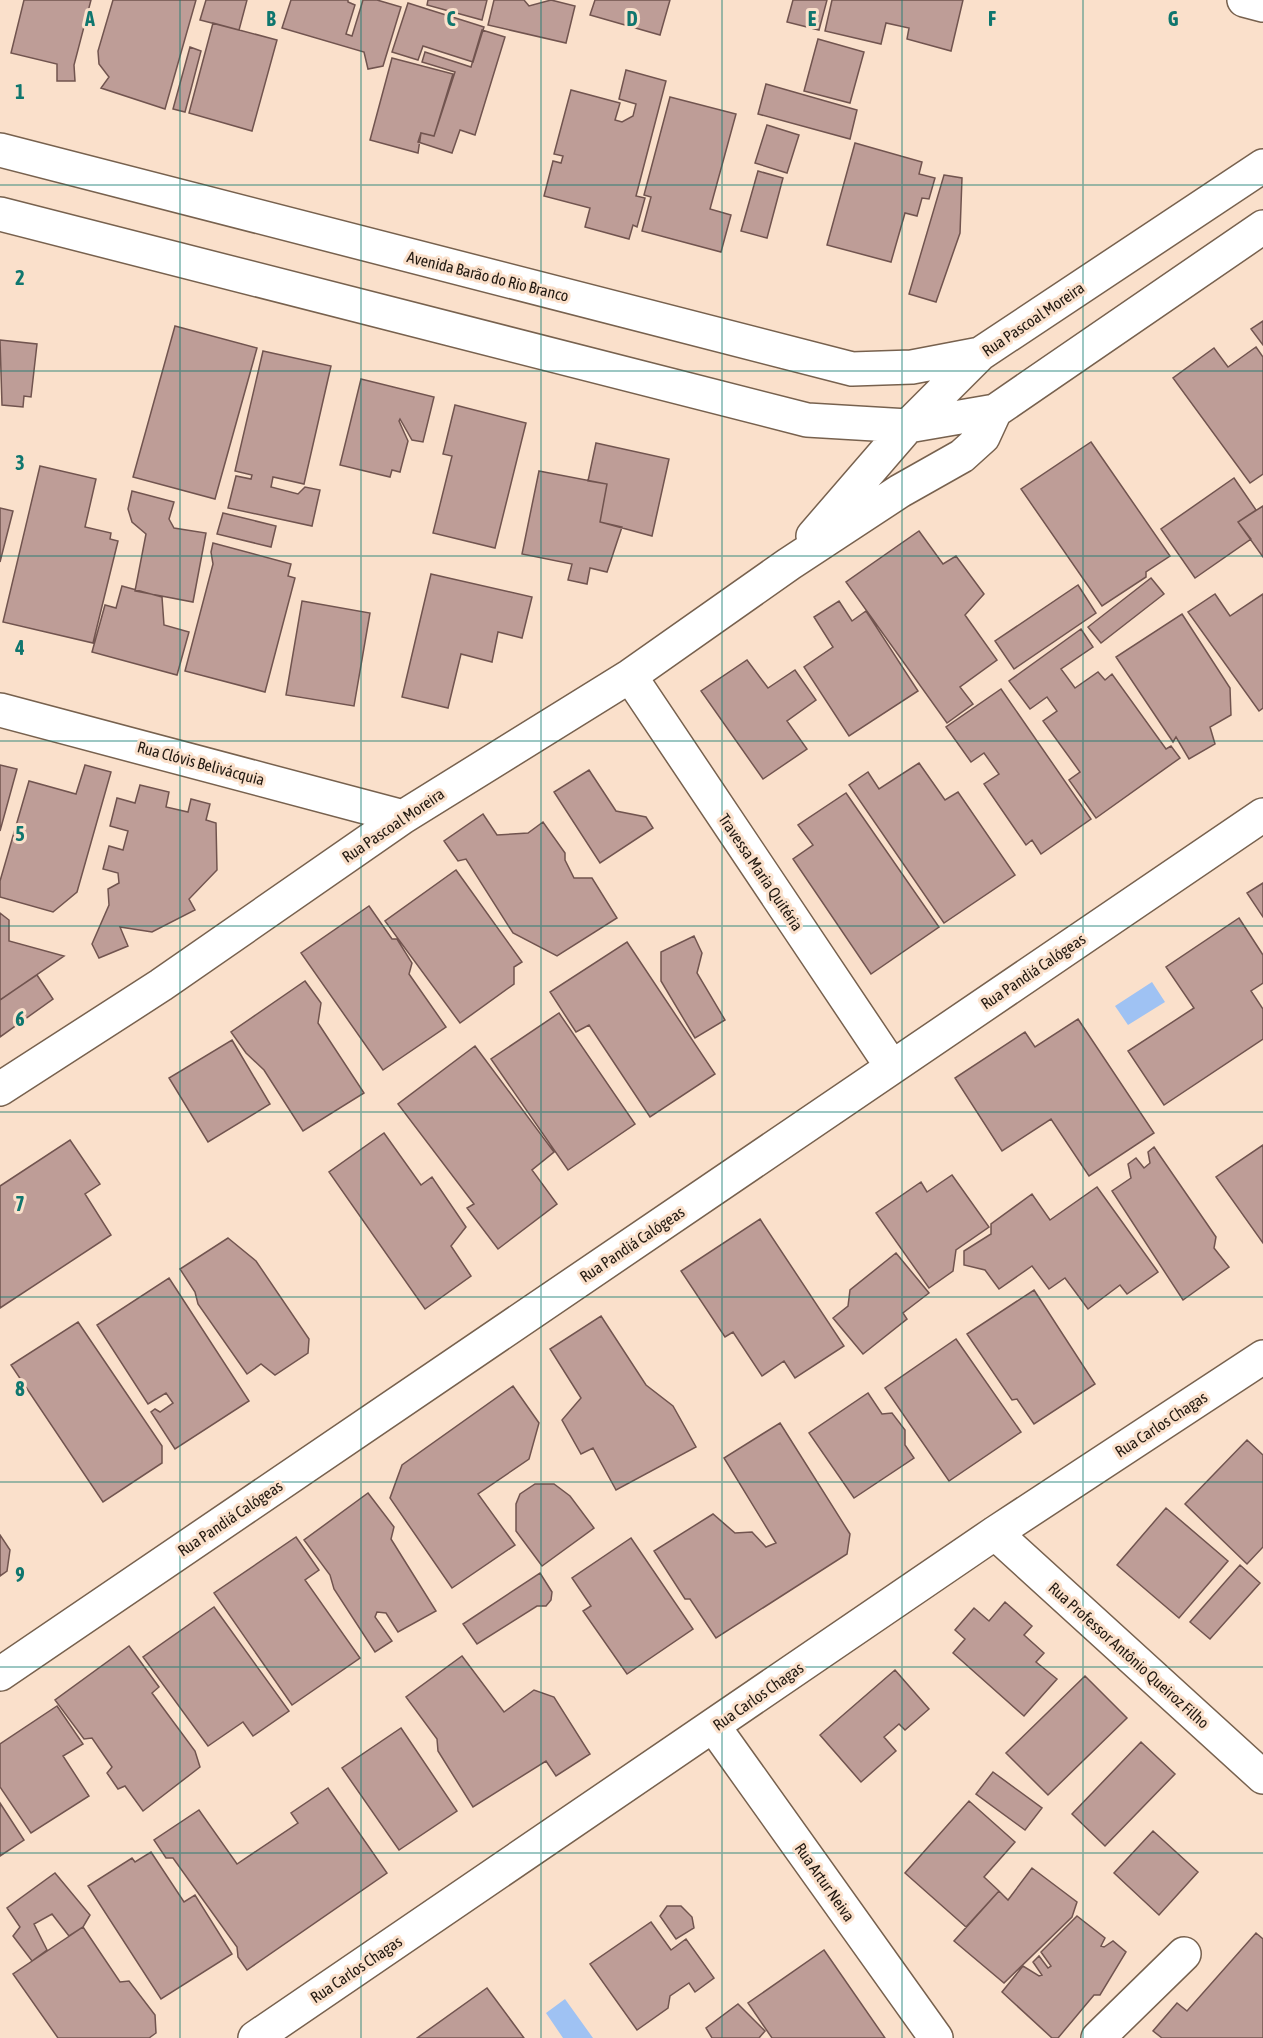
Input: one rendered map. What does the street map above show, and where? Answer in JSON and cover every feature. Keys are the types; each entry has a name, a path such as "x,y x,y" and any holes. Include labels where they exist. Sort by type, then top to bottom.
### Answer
{"street":[{"path":"1244,0 1263,5"},
{"name":"Avenida Barão do Rio Branco","path":"0,150 852,369 912,367 980,354"},
{"name":"Rua Pascoal Moreira","path":"789,564 908,426 980,354 1263,166"},
{"path":"0,214 807,420 908,426 995,411 1263,228"},
{"name":"Rua Pascoal Moreira","path":"0,1089 161,985 403,817 630,676 789,564 900,491 973,449 983,437 995,411"},
{"name":"Travessa Maria Quitéria","path":"630,676 892,1067"},
{"name":"Rua Clóvis Belivácquia","path":"0,710 403,817"},
{"name":"Rua Pandiá Calógeas","path":"0,1674 1263,814"},
{"name":"Rua Carlos Chagas","path":"255,2038 714,1727 995,1533 1263,1357"},
{"name":"Rua Professor Antônio Queiroz Filho","path":"995,1533 1263,1777"},
{"name":"Rua Artur Neiva","path":"714,1727 936,2038"},
{"path":"1098,2038 1184,1954"}],"water":[{"path":"1152,982 1165,1002 1128,1025 1115,1006"},
{"path":"565,1999 593,2038 563,2038 546,2013"}],"building":[{"path":"24,0 91,0 74,65 75,81 57,81 57,64 11,53"},
{"path":"113,0 196,0 165,109 101,88 109,77 99,64 98,51"},
{"path":"206,0 247,0 239,30 200,20"},
{"path":"291,0 348,0 355,5 346,34 352,36 363,0 377,0 401,7 383,66 368,69 364,52 282,28"},
{"path":"428,0 487,0 482,20 427,5"},
{"path":"494,0 524,0 529,6 551,0 575,6 566,43 488,25"},
{"path":"595,0 670,0 660,35 590,15"},
{"path":"793,0 827,0 819,30 787,22"},
{"path":"832,0 963,0 951,51 907,39 909,28 886,23 881,44 825,31"},
{"path":"408,3 484,27 473,62 423,46 418,60 392,52"},
{"path":"213,23 277,40 252,131 189,113"},
{"path":"482,30 505,37 475,135 460,130 452,153 418,142 421,133 434,136 455,72 422,62 425,52 471,67"},
{"path":"818,39 864,52 850,103 804,91"},
{"path":"190,47 201,51 185,112 173,109"},
{"path":"392,58 453,74 434,136 421,133 418,153 370,140"},
{"path":"626,70 666,81 636,196 645,198 637,227 633,225 629,239 585,227 590,208 544,196 553,161 561,163 563,156 554,154 571,90 620,103 615,120 622,122 633,116 636,104 619,99"},
{"path":"766,84 857,110 850,139 758,114"},
{"path":"670,97 736,114 710,209 731,215 721,252 642,231 651,197 644,195"},
{"path":"767,125 799,135 787,173 755,163"},
{"path":"855,143 922,162 919,174 935,178 929,199 922,198 917,216 905,213 891,262 827,245"},
{"path":"758,171 783,178 767,238 741,231"},
{"path":"944,175 962,178 960,233 936,302 909,294"},
{"path":"1263,321 1263,345 1251,329"},
{"path":"175,326 257,348 215,499 133,477"},
{"path":"0,340 37,344 31,397 24,396 23,407 2,405"},
{"path":"1256,347 1263,357 1263,474 1250,483 1173,378 1214,348 1228,367"},
{"path":"263,351 331,366 304,484 273,477 271,487 298,494 305,487 320,490 312,526 228,508 236,476 251,479 252,475 235,471"},
{"path":"361,379 434,397 423,442 412,440 400,419 408,441 400,472 392,470 390,477 340,465"},
{"path":"455,405 526,423 495,548 433,533 452,456 443,454"},
{"path":"1091,442 1170,556 1146,572 1146,577 1102,606 1021,489"},
{"path":"596,443 669,459 652,536 600,522 607,484 588,481"},
{"path":"40,466 96,479 85,527 111,533 110,539 118,541 93,643 3,622"},
{"path":"539,471 607,484 600,522 622,527 607,572 590,568 587,584 568,580 572,564 522,554"},
{"path":"1234,478 1256,510 1238,522 1251,539 1195,578 1161,529"},
{"path":"132,491 174,502 169,519 174,528 206,533 193,602 135,591 146,534 132,522 128,509"},
{"path":"1263,506 1263,557 1238,522"},
{"path":"0,508 13,511 0,562"},
{"path":"223,513 276,526 271,547 217,534"},
{"path":"919,531 943,564 956,556 984,594 965,615 997,660 960,687 973,704 947,723 846,582"},
{"path":"213,543 291,564 288,576 295,578 265,692 185,671 213,564 211,552"},
{"path":"431,574 532,597 522,638 498,632 492,662 461,654 448,708 402,697"},
{"path":"1151,578 1164,594 1101,643 1088,627"},
{"path":"1078,585 1096,613 1014,669 995,641"},
{"path":"122,586 162,597 164,625 189,632 177,675 92,652 105,605 116,608"},
{"path":"1215,594 1230,616 1263,594 1263,708 1259,711 1188,612"},
{"path":"302,601 370,613 354,706 286,695"},
{"path":"839,601 852,621 866,611 918,691 849,736 804,667 833,647 814,617"},
{"path":"1182,614 1230,688 1231,715 1210,727 1215,744 1189,759 1176,737 1173,742 1116,657"},
{"path":"1081,629 1093,647 1061,669 1075,688 1098,672 1105,680 1112,674 1166,749 1171,746 1180,758 1096,818 1069,780 1080,772 1043,721 1057,711 1047,697 1030,709 1009,681"},
{"path":"747,660 768,688 795,670 816,700 787,721 807,749 763,779 701,691"},
{"path":"1001,689 1091,819 1041,854 1032,840 1026,845 984,784 999,774 984,753 971,762 946,727"},
{"path":"919,763 945,800 958,792 1015,875 944,923 849,785 868,772 879,789"},
{"path":"0,765 17,769 0,831"},
{"path":"85,765 111,772 77,892 53,912 0,897 0,881 29,781 76,794"},
{"path":"589,770 616,811 646,817 653,828 600,863 554,792"},
{"path":"140,785 169,792 166,807 188,812 191,799 210,804 206,820 216,823 217,870 189,899 195,910 152,932 120,927 128,946 99,958 92,944 109,905 108,889 119,883 118,873 103,869 109,846 123,850 128,831 110,826 117,798 135,803"},
{"path":"846,793 939,927 871,974 793,859 813,845 798,825"},
{"path":"483,814 497,835 528,833 543,822 565,853 565,860 574,878 592,878 617,918 557,956 513,933 466,859 458,861 444,841"},
{"path":"456,870 522,962 514,967 514,984 460,1023 385,921"},
{"path":"1263,883 1263,917 1247,893"},
{"path":"369,906 392,939 397,939 412,963 409,974 446,1027 383,1070 301,953"},
{"path":"0,913 9,920 9,941 64,956 0,1000"},
{"path":"1239,918 1263,955 1263,983 1251,991 1263,1009 1263,1039 1164,1105 1128,1051 1194,1008 1166,967"},
{"path":"694,936 702,953 697,973 725,1020 695,1038 661,981 661,952"},
{"path":"627,942 715,1074 650,1117 589,1025 576,1032 550,992"},
{"path":"37,975 53,999 0,1037 0,1000"},
{"path":"305,981 321,1003 318,1023 364,1093 303,1131 264,1070 246,1053 231,1032"},
{"path":"559,1013 635,1124 568,1170 491,1059"},
{"path":"1078,1019 1154,1133 1089,1176 1051,1119 1002,1151 955,1078 1025,1032 1035,1047"},
{"path":"232,1040 270,1104 208,1142 169,1078"},
{"path":"475,1046 554,1152 532,1170 557,1204 498,1249 467,1208 474,1204 398,1104"},
{"path":"384,1133 421,1185 432,1177 466,1227 451,1246 471,1276 425,1309 329,1172"},
{"path":"70,1140 100,1184 85,1194 111,1235 0,1308 0,1186"},
{"path":"1263,1145 1263,1243 1216,1177"},
{"path":"1154,1147 1216,1237 1214,1248 1229,1267 1183,1300 1112,1191 1131,1178 1128,1164 1136,1158 1144,1168 1150,1163 1148,1152"},
{"path":"952,1175 989,1227 956,1250 953,1271 929,1288 876,1213 921,1182 927,1192"},
{"path":"1097,1187 1158,1272 1127,1294 1120,1285 1088,1309 1065,1278 1049,1289 1032,1266 999,1289 985,1270 964,1265 964,1251 991,1234 991,1224 1032,1194 1050,1220"},
{"path":"760,1219 844,1346 795,1378 784,1361 762,1376 733,1332 725,1337 681,1271"},
{"path":"228,1238 256,1261 309,1339 308,1353 275,1375 261,1364 247,1374 198,1304 195,1292 180,1269"},
{"path":"896,1253 929,1293 903,1313 907,1319 863,1354 833,1318 848,1306 850,1290"},
{"path":"169,1278 249,1401 175,1449 151,1412 155,1409 160,1412 173,1403 166,1393 148,1404 97,1325"},
{"path":"1034,1290 1095,1384 1034,1424 1017,1399 1012,1400 967,1334"},
{"path":"601,1316 646,1385 673,1406 696,1447 616,1490 593,1448 581,1454 562,1420 581,1398 550,1349"},
{"path":"78,1322 162,1446 162,1463 103,1502 11,1365"},
{"path":"956,1339 1021,1432 949,1481 885,1388"},
{"path":"513,1386 539,1423 529,1459 478,1494 515,1545 452,1588 390,1498 402,1465"},
{"path":"868,1393 882,1414 892,1413 905,1430 905,1445 914,1458 854,1498 809,1433"},
{"path":"780,1423 850,1534 847,1554 716,1638 690,1599 685,1599 654,1551 713,1514 735,1533 752,1532 766,1547 776,1543 724,1458"},
{"path":"1247,1440 1263,1455 1263,1547 1247,1564 1185,1504"},
{"path":"535,1484 554,1484 570,1496 594,1528 542,1566 516,1531 516,1504 520,1494"},
{"path":"368,1493 394,1527 391,1539 436,1611 398,1632 386,1613 377,1612 375,1617 392,1641 375,1652 334,1589 330,1575 304,1540"},
{"path":"1166,1508 1228,1561 1179,1618 1117,1565"},
{"path":"0,1535 10,1550 7,1571 0,1576"},
{"path":"296,1537 319,1570 305,1580 360,1658 292,1705 214,1593"},
{"path":"631,1538 693,1629 627,1674 583,1611 591,1606 572,1578"},
{"path":"1240,1565 1260,1583 1210,1639 1190,1622"},
{"path":"540,1573 552,1592 551,1600 546,1606 537,1606 477,1644 463,1624"},
{"path":"1005,1602 1032,1626 1024,1635 1044,1653 1036,1662 1057,1679 1024,1716 953,1653 965,1639 955,1630 974,1608 989,1621"},
{"path":"214,1607 289,1711 253,1736 243,1722 208,1746 143,1657"},
{"path":"129,1646 159,1687 152,1693 195,1751 200,1767 143,1811 125,1786 118,1789 107,1773 112,1767 92,1738 84,1739 55,1700"},
{"path":"462,1656 504,1712 534,1690 554,1697 590,1754 556,1776 546,1761 473,1807 438,1751 437,1739 406,1697"},
{"path":"895,1670 929,1709 905,1730 899,1724 884,1737 896,1751 861,1782 820,1735"},
{"path":"1085,1676 1127,1718 1048,1795 1006,1753"},
{"path":"57,1706 83,1744 63,1756 89,1796 31,1833 0,1787 0,1744"},
{"path":"401,1728 457,1811 399,1850 342,1768"},
{"path":"1141,1742 1175,1774 1105,1846 1072,1814"},
{"path":"993,1772 1042,1808 1025,1830 976,1794"},
{"path":"328,1788 387,1873 247,1970 238,1957 237,1947 173,1858 166,1858 154,1840 199,1810 237,1864 298,1823 291,1813"},
{"path":"969,1801 1015,1842 984,1877 999,1891 966,1927 905,1873"},
{"path":"0,1803 24,1840 0,1856"},
{"path":"1153,1831 1198,1872 1159,1915 1114,1873"},
{"path":"151,1852 184,1902 195,1895 232,1954 161,1999 88,1886 132,1858 135,1862"},
{"path":"1032,1868 1077,1902 1072,1917 1004,1983 954,1941 999,1891 1008,1900"},
{"path":"55,1873 90,1915 83,1927 69,1936 52,1914 34,1924 47,1950 32,1961 13,1936 20,1927 7,1908"},
{"path":"667,1906 681,1906 692,1917 694,1928 676,1939 660,1916"},
{"path":"1077,1916 1105,1938 1101,1946 1104,1947 1113,1941 1126,1952 1100,1995 1094,1995 1058,2038 1052,2038 1002,1992 1023,1966 1039,1976 1042,1975 1033,1962 1039,1956 1048,1968 1051,1966 1041,1952"},
{"path":"651,1922 671,1950 686,1939 714,1978 695,1992 689,1983 670,1996 668,2008 637,2030 590,1964"},
{"path":"83,1927 120,1982 129,1981 155,2015 156,2033 149,2038 58,2038 13,1974"},
{"path":"1256,1933 1263,1939 1263,2038 1162,2038 1153,2031 1177,2003 1187,2011"},
{"path":"824,1950 885,2038 772,2038 748,2003"},
{"path":"487,1988 524,2038 417,2038"},
{"path":"738,2004 765,2031 759,2038 712,2038 706,2028"}]}
